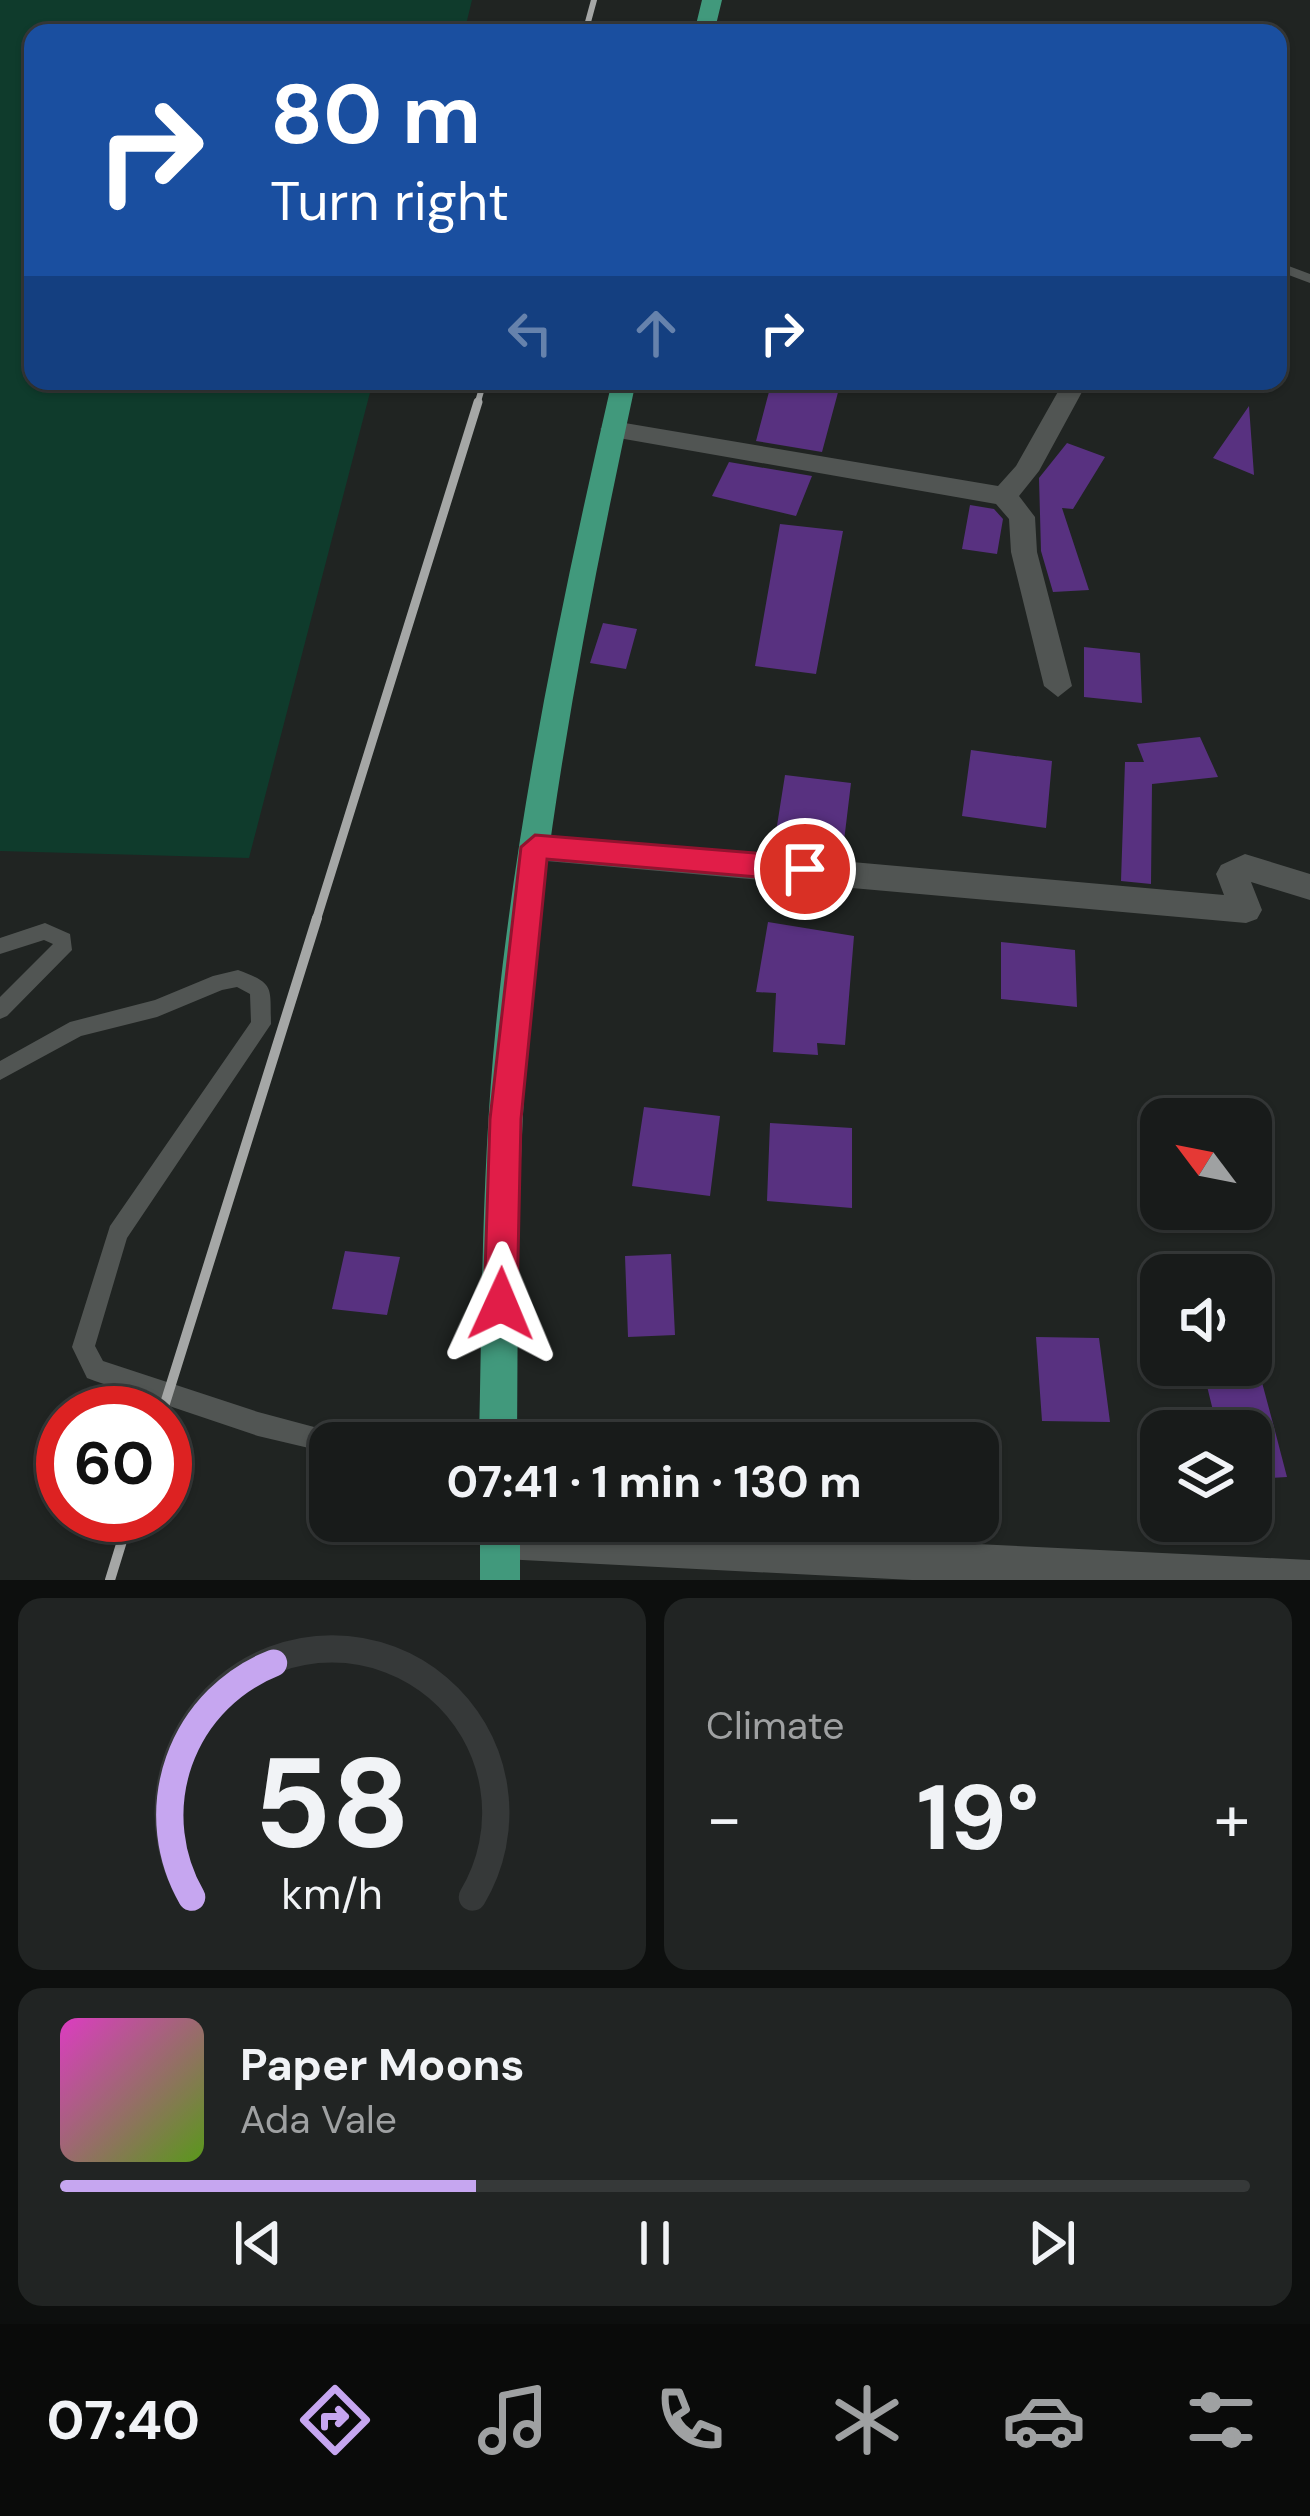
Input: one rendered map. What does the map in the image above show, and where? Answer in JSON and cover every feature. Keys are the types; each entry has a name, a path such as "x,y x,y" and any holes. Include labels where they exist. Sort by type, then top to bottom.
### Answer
{"main road":[{"path":"498,1422 505,1119 535,847 563,662 622,390"},
{"path":"500,1580 501,1542"}],"street":[{"path":"1004,496 1026,471 1071,390"},
{"path":"613,429 1004,496 1022,517 1024,552 1058,686"},
{"path":"535,847 1246,910 1232,874 1245,867 1310,887"},
{"path":"695,1542 1310,1580"}],"lane":[{"path":"0,946 45,931 63,940 62,950 0,1010"},
{"path":"0,1071 77,1028 157,1008 220,982 238,978 260,989 261,1024 118,1233 83,1347 95,1370 309,1436"}],"green space":[{"path":"0,0 472,0 466,24 24,24 24,390 371,390 249,858 0,851"}],"building":[{"path":"769,390 839,390 822,452 756,441"},
{"path":"1249,406 1254,475 1213,458"},
{"path":"1067,443 1105,457 1073,509 1062,508 1089,590 1053,592 1041,551 1039,478"},
{"path":"729,462 812,476 796,516 712,496"},
{"path":"970,505 994,509 1003,519 997,554 962,549"},
{"path":"780,524 843,531 816,674 755,666"},
{"path":"603,623 637,629 626,669 590,663"},
{"path":"1084,647 1140,653 1142,703 1084,697"},
{"path":"1200,737 1218,777 1152,784 1151,884 1121,881 1125,762 1144,762 1137,744"},
{"path":"971,750 1052,761 1046,828 962,816"},
{"path":"785,775 851,783 844,841 776,832"},
{"path":"768,922 854,936 845,1045 817,1043 818,1055 773,1052 776,993 756,992"},
{"path":"1001,942 1075,950 1077,1007 1001,999"},
{"path":"644,1107 720,1116 710,1196 632,1186"},
{"path":"770,1123 852,1128 852,1208 767,1201"},
{"path":"345,1251 400,1257 387,1315 332,1309"},
{"path":"671,1254 675,1335 628,1337 625,1256"},
{"path":"1036,1337 1099,1338 1110,1422 1042,1421"},
{"path":"1207,1386 1263,1386 1269,1410 1213,1410"},
{"path":"1272,1420 1287,1477 1272,1478"}],"railway":[{"path":"587,24 594,0"},
{"path":"477,405 481,390"},
{"path":"316,921 478,402"},
{"path":"170,1386 317,918"},
{"path":"110,1580 122,1542"}],"route":[{"path":"501,1304 505,1119 535,847 805,869"}]}
